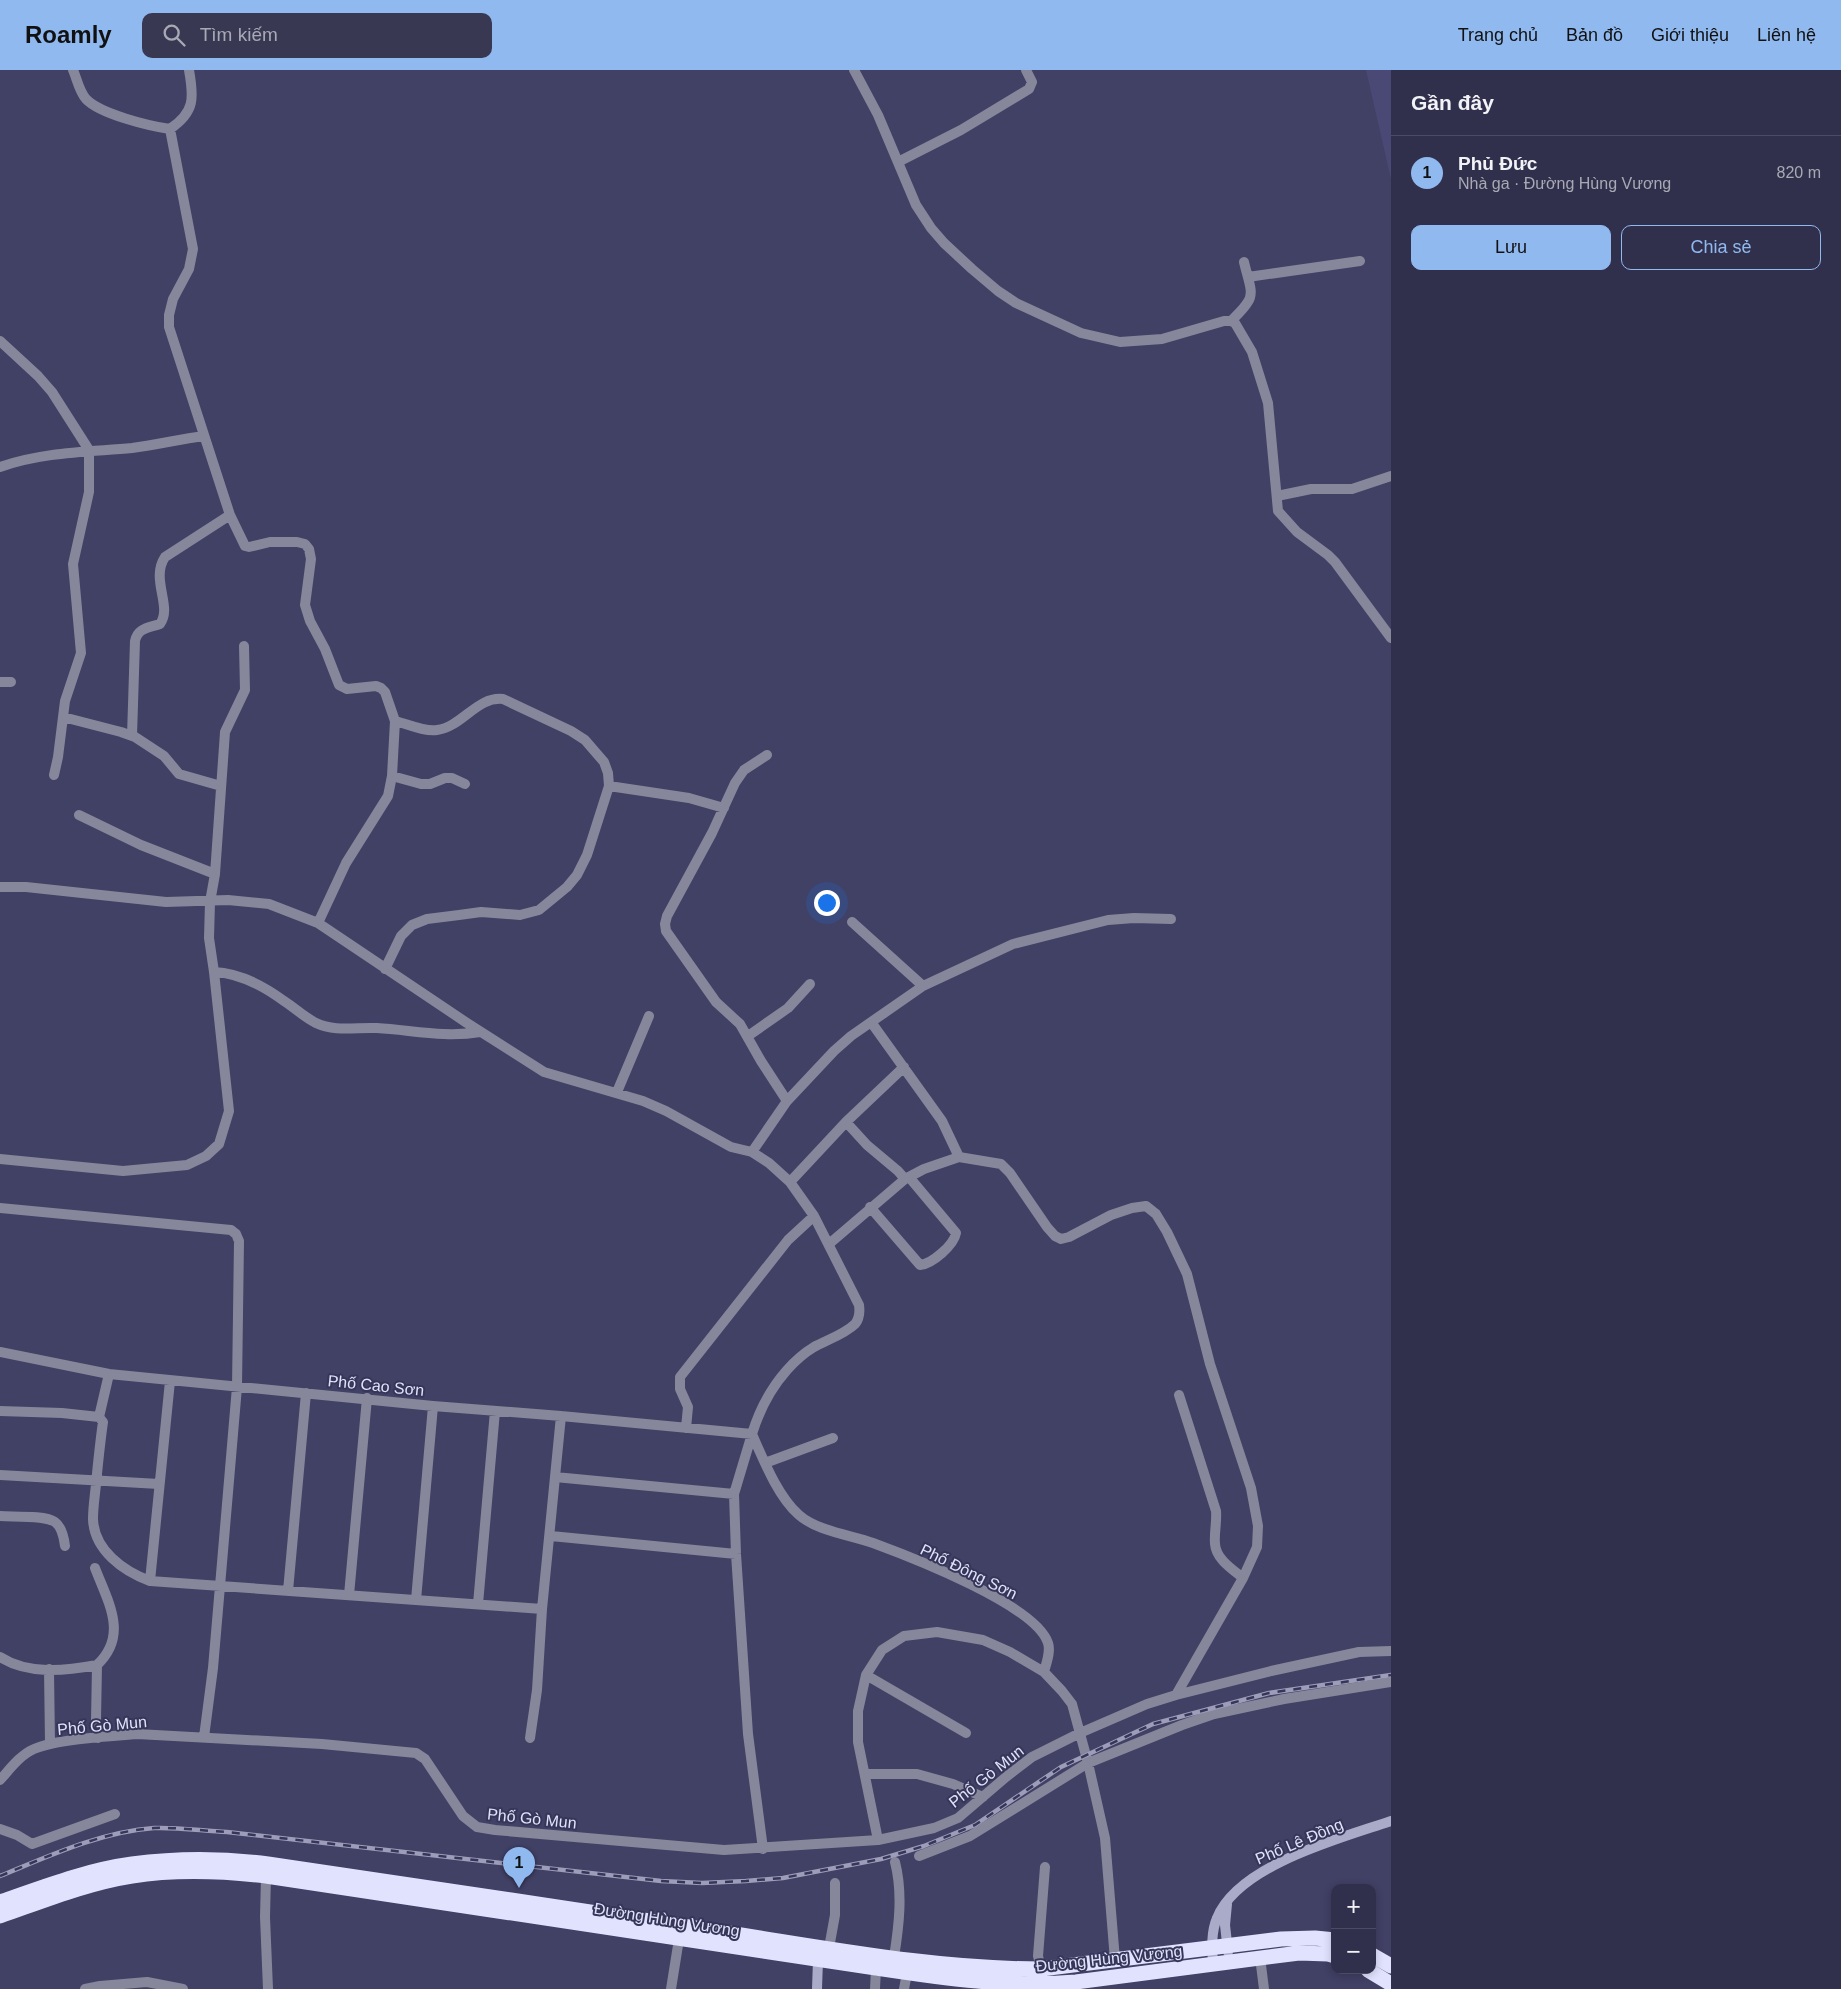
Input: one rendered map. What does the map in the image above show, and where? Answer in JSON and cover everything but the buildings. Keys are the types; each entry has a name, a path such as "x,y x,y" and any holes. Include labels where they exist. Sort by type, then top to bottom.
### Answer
{"highway":[{"name":"Đường Hùng Vương","path":"0,1902 50,1884 130,1864 194,1859 241,1860 955,1966 1041,1969 1220,1946 1301,1938 1331,1940"},
{"name":"Đường Hùng Vương","path":"0,1916 85,1887 132,1876 196,1871 266,1876 876,1968 907,1973 951,1984 1044,1985 1298,1953 1331,1955"},
{"path":"1376,1957 1391,1966"},
{"path":"1375,1974 1391,1984"}],"street":[{"path":"74,70 82,93 87,100 102,110 150,126 170,129 180,122 191,106 193,95 189,70"},
{"path":"854,70 878,115 916,205 931,228 972,270 1016,303 1081,333 1120,342 1162,339 1224,321 1231,321 1248,305 1251,299 1244,262"},
{"path":"898,162 960,130 1029,88 1032,82 1026,70"},
{"path":"170,129 193,249 189,269 173,299 169,315 169,326 230,515 245,546 249,547 270,542 297,542 305,544 309,549 311,559 305,605 310,621 325,649 339,685 347,690 376,686 381,688 385,692 395,721 392,776 388,796 346,864 318,922"},
{"path":"1248,277 1360,261"},
{"path":"1231,321 1240,330 1252,352 1268,403 1278,511 1297,532 1335,562 1391,638"},
{"path":"0,341 38,376 52,392 89,450 89,492 73,564 81,653 67,692 54,775"},
{"path":"0,467 14,462 89,450 134,448 204,436"},
{"path":"1277,496 1311,489 1352,488 1391,476"},
{"path":"132,736 135,642 140,631 160,624 164,618 159,577 159,569 162,562 165,557 230,515"},
{"path":"0,1159 123,1170 187,1165 206,1156 219,1144 229,1111 209,938 210,902 215,874 225,732 245,690 244,646"},
{"path":"0,682 11,682"},
{"path":"385,969 401,936 412,925 427,919 481,912 520,916 540,910 557,897 577,875 587,855 609,786 608,773 604,762 585,740 572,731 503,699 493,698 484,702 456,723 436,730 395,721"},
{"path":"63,716 132,736 164,756 179,774 221,786"},
{"path":"767,755 744,770 735,783 724,808 667,916 665,924 666,931 716,1002 734,1018 748,1036 758,1056 787,1101"},
{"path":"392,776 421,784 430,784 446,778 452,778 465,784"},
{"path":"609,786 689,798 724,808"},
{"path":"79,815 141,845 215,874"},
{"path":"0,886 166,902 228,900 269,904 318,922 385,969 544,1072 617,1092 666,1111 731,1147 752,1152 776,1168 790,1182 814,1216 829,1244 859,1306 860,1315 848,1329 812,1348 779,1379 758,1414 734,1494 748,1734 762,1848"},
{"path":"752,1152 787,1101 834,1051 871,1022 923,986 1013,944 1108,920 1134,918 1171,919"},
{"path":"852,922 923,986"},
{"path":"214,972 229,974 260,986 303,1015 327,1027 381,1028 447,1035 480,1032"},
{"path":"748,1036 788,1008 810,984"},
{"path":"617,1092 649,1016"},
{"path":"871,1022 942,1121 959,1156"},
{"path":"790,1182 846,1122 904,1067"},
{"path":"846,1122 867,1145 907,1178 956,1233 955,1239 935,1258 920,1265 870,1208"},
{"path":"829,1244 907,1178 924,1169 959,1156 1001,1164 1015,1180 1054,1236 1061,1238 1069,1237 1092,1224 1132,1208 1146,1206 1156,1214 1167,1232 1187,1274 1210,1364 1251,1488 1257,1519 1258,1537 1257,1547 1243,1578 1176,1695"},
{"path":"0,1208 231,1230 240,1241 237,1387 209,1705 204,1737"},
{"path":"686,1428 688,1407 680,1389 680,1377 788,1240 814,1216"},
{"name":"Phố Cao Sơn","path":"0,1352 109,1374 170,1381 752,1434"},
{"path":"98,1417 109,1374"},
{"path":"150,1581 170,1381"},
{"path":"288,1591 306,1393"},
{"path":"1179,1395 1216,1511 1215,1544 1217,1553 1224,1562 1243,1578"},
{"path":"349,1596 367,1398"},
{"path":"416,1600 433,1406"},
{"path":"0,1411 62,1413 98,1417 102,1422 93,1520 97,1537 105,1551 133,1575 150,1581 542,1609"},
{"path":"478,1604 495,1411"},
{"path":"530,1738 537,1690 542,1609 551,1536 561,1416"},
{"name":"Phố Đông Sơn","path":"752,1434 788,1503 800,1516 810,1522 872,1542 922,1563 1011,1606 1031,1621 1044,1634 1049,1644 1044,1672"},
{"path":"766,1463 833,1438"},
{"path":"0,1475 159,1484"},
{"path":"555,1477 734,1494"},
{"path":"0,1516 48,1519 56,1522 64,1534 65,1546"},
{"path":"551,1536 736,1554"},
{"path":"0,1657 10,1664 28,1669 76,1670 97,1666 105,1658 112,1645 114,1618 95,1568"},
{"path":"878,1840 858,1742 858,1711 866,1675 882,1650 904,1636 937,1632 983,1640 1010,1652 1044,1672 1072,1704 1105,1838 1115,1960"},
{"name":"Phố Gò Mun","path":"0,1780 16,1761 33,1749 50,1744 98,1738 137,1734 322,1744 416,1753 426,1758 463,1816 477,1827 724,1850 878,1840 934,1828 958,1818 1032,1757 1080,1733 1147,1704 1270,1671 1359,1652 1391,1651"},
{"path":"97,1666 96,1720 98,1738"},
{"path":"49,1669 50,1744"},
{"path":"866,1675 966,1733"},
{"path":"919,1856 970,1836 1088,1763 1153,1736 1214,1714 1284,1698 1391,1682"},
{"path":"864,1774 917,1774 953,1784 983,1797"},
{"path":"0,1829 17,1834 30,1844 36,1844 115,1814"},
{"name":"Phố Lê Đồng","path":"1229,1961 1213,1934 1216,1918 1238,1889 1271,1866 1316,1847 1391,1821"},
{"path":"894,1862 898,1874 899,1902 894,1957"},
{"path":"1041,1969 1038,1956 1046,1867"},
{"path":"266,1876 265,1917 268,1989"},
{"path":"829,1948 835,1915 835,1883"},
{"name":"Phố Lê Đồng","path":"1213,1963 1220,1946 1225,1925 1227,1903"},
{"path":"671,1989 679,1939"},
{"path":"1260,1957 1264,1989"},
{"path":"817,1989 818,1960"},
{"path":"875,1989 876,1968"},
{"path":"904,1989 907,1973"},
{"path":"85,1989 147,1982 183,1989"}],"shaded area":[{"path":"1366,70 1391,70 1391,179"}],"railway":[{"path":"0,1876 56,1853 114,1834 134,1830 163,1828 227,1832 661,1881 702,1883 783,1878 881,1859 924,1846 975,1825 1061,1767 1153,1724 1269,1693 1391,1675"}],"place":[{"name":"Phủ Đức","path":"519,1888"}]}
